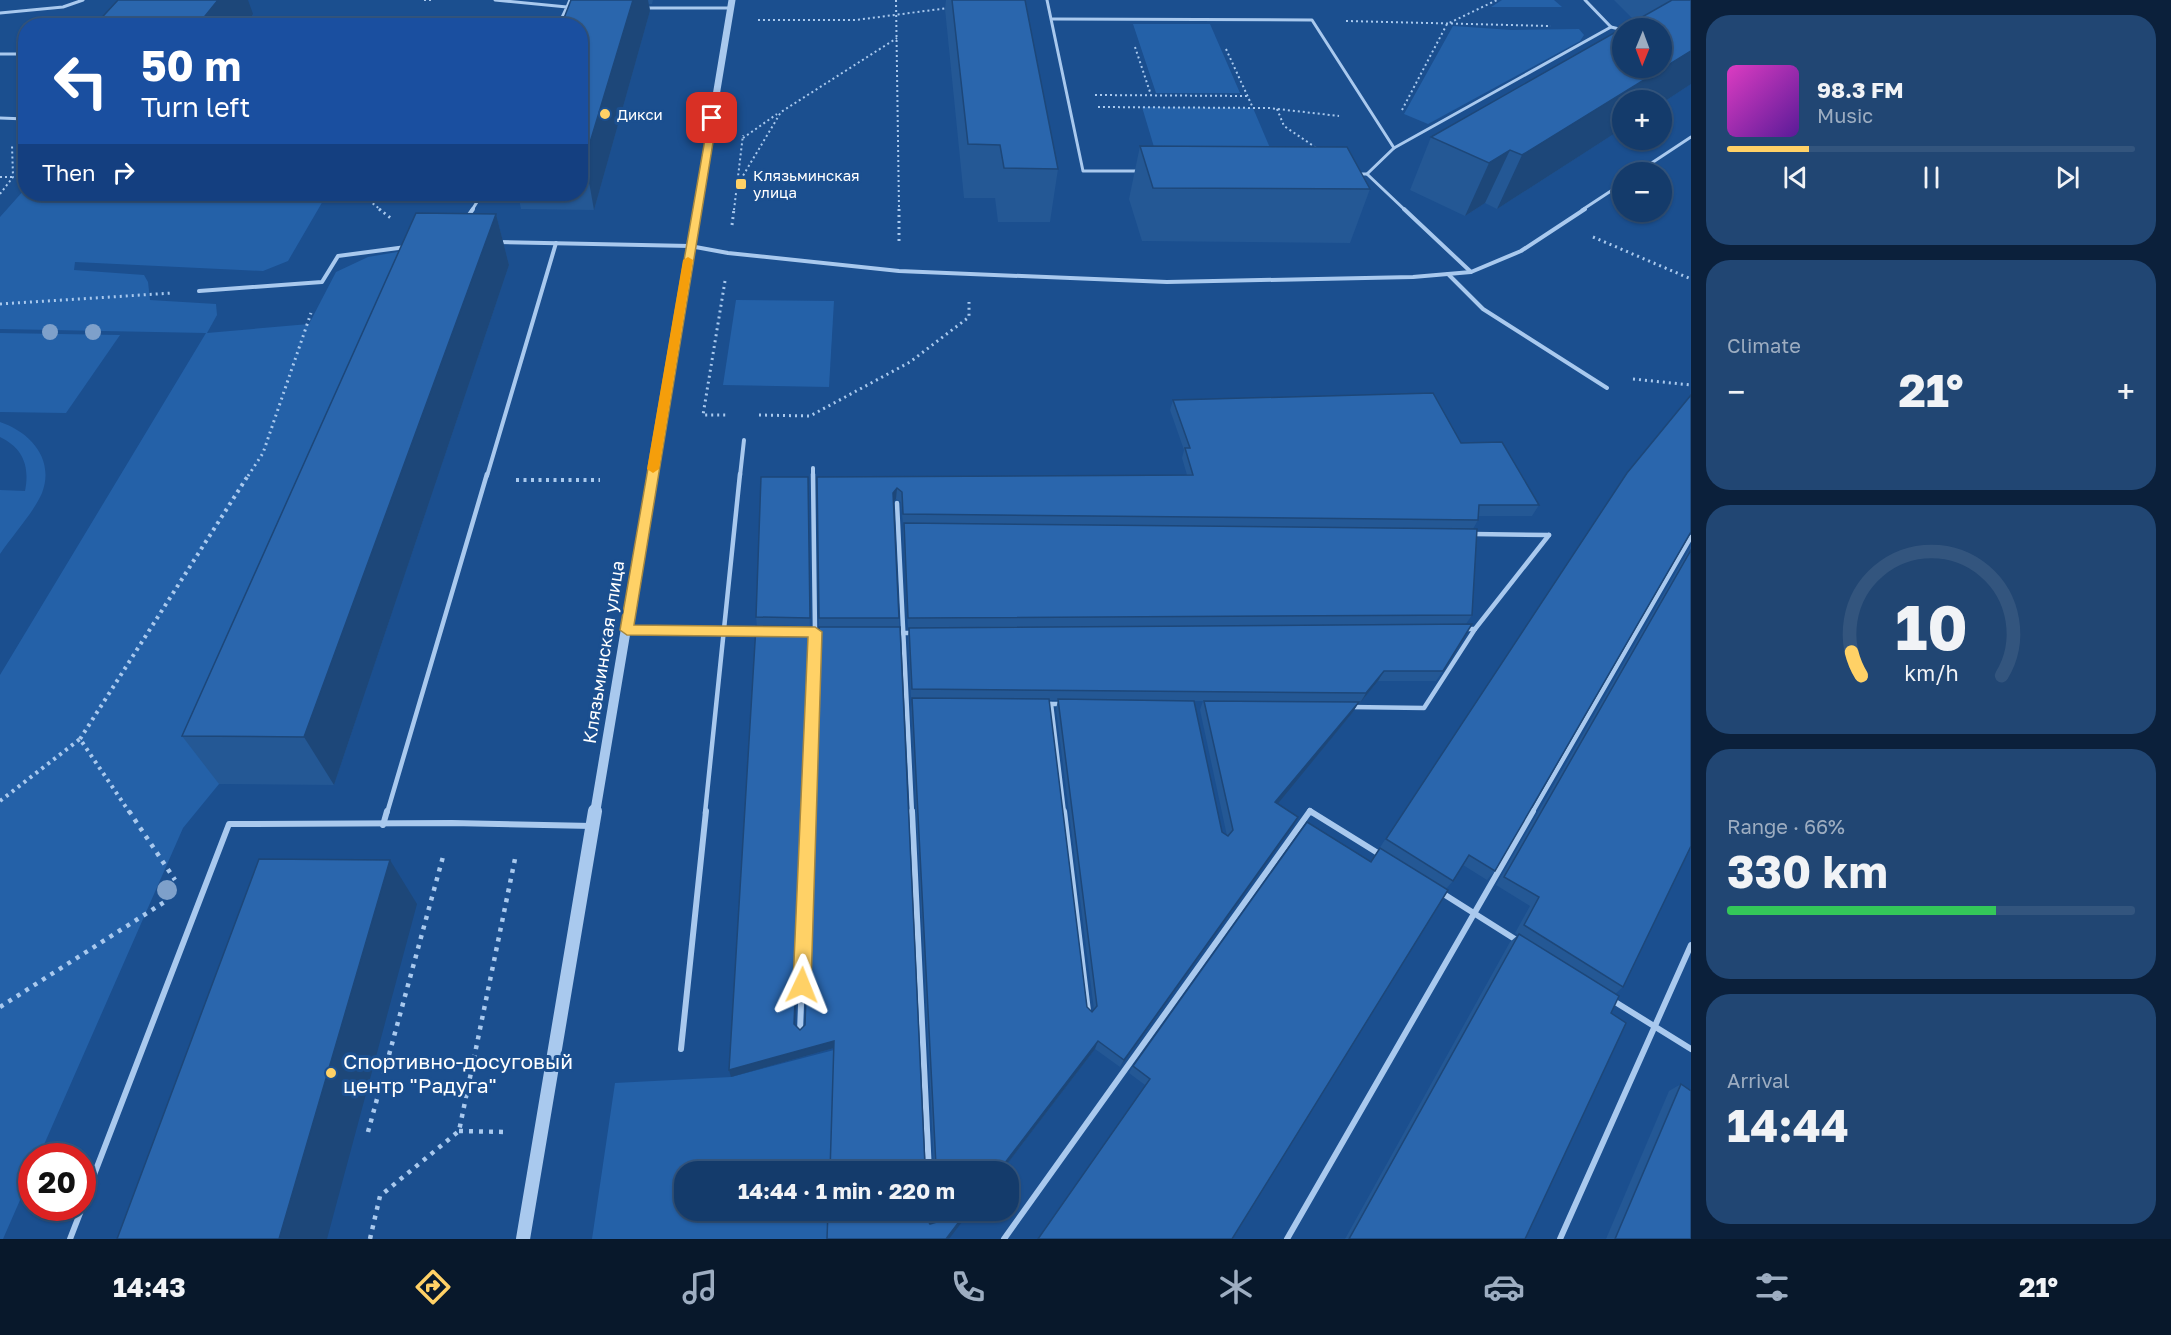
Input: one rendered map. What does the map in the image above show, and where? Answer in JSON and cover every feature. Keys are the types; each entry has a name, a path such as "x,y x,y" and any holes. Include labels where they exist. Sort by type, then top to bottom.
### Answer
{"street":[{"name":"Клязьминская улица","path":"523,1239 595,826 732,4"}],"lane":[{"path":"0,13 63,7 83,0"},
{"path":"495,0 578,7"},
{"path":"562,18 570,0"},
{"path":"1047,0 1053,19 1083,171 1142,171"},
{"path":"1367,174 1394,148 1611,27 1585,0"},
{"path":"635,8 732,4"},
{"path":"1053,19 1312,20 1394,148"},
{"path":"0,54 18,54"},
{"path":"0,118 18,118"},
{"path":"1653,162 1691,137"},
{"path":"1356,174 1367,174 1471,272"},
{"path":"486,242 690,246 728,253 899,271 1167,282 1448,274 1471,272 1521,251 1612,190"},
{"path":"464,222 478,201"},
{"path":"383,825 556,243"},
{"path":"199,291 322,282 338,256 417,245"},
{"path":"1448,274 1483,309 1607,388"},
{"path":"681,1048 744,441"},
{"path":"800,1032 815,632 813,468"},
{"path":"897,503 928,1161"},
{"path":"898,529 910,529"},
{"path":"1343,707 1424,708 1475,629 1549,534 1466,534"},
{"path":"1287,1239 1691,537"},
{"path":"1452,629 1475,629"},
{"path":"627,630 770,632"},
{"path":"792,632 826,632"},
{"path":"892,633 927,633"},
{"path":"907,703 919,703"},
{"path":"1039,704 1074,704"},
{"path":"1051,704 1089,1014"},
{"path":"1004,1239 1310,811 1387,859"},
{"path":"96,1171 229,824 452,823 595,826"},
{"path":"1436,889 1524,945"},
{"path":"1560,1239 1691,945"},
{"path":"1605,995 1691,1049"},
{"path":"70,1239 77,1221"}],"path":[{"path":"424,0 433,0"},
{"path":"896,0 898,13 899,271"},
{"path":"1387,137 1447,24 1497,0"},
{"path":"758,20 856,20 898,13 955,8"},
{"path":"1127,19 1150,95"},
{"path":"1213,20 1253,108"},
{"path":"1312,20 1611,27"},
{"path":"743,138 897,38"},
{"path":"1068,95 1247,96"},
{"path":"1071,107 1277,109 1376,120"},
{"path":"1277,109 1284,126 1339,164 1367,174"},
{"path":"736,187 780,112"},
{"path":"0,194 13,177 10,118"},
{"path":"0,177 13,177"},
{"path":"1562,224 1691,279"},
{"path":"810,416 910,362 969,317 969,274"},
{"path":"0,801 80,739 263,453 322,282"},
{"path":"0,304 199,291"},
{"path":"1607,388 1634,379 1691,385"},
{"path":"485,480 600,480"},
{"path":"80,739 182,891"},
{"path":"369,1132 452,823"},
{"path":"370,1239 380,1196 459,1131 522,824"},
{"path":"0,1007 182,891 206,885"},
{"path":"459,1131 541,1133"}],"shaded area":[{"path":"1502,0 1554,0 1562,7 1491,7"},
{"path":"1133,24 1210,24 1240,93 1156,93"},
{"path":"1453,26 1512,30 1579,29 1584,35 1580,41 1428,124 1404,114"},
{"path":"1142,107 1253,108 1270,148 1154,147"},
{"path":"18,197 18,201 323,201 288,261 263,271 75,262 74,270 144,275 148,282 150,300 216,304 217,315 207,333 309,324 336,272 368,257 403,251 219,784 183,828 45,1143 18,1143 18,1205 3,1239 0,1239 0,675 206,333 0,329 0,217"},
{"path":"736,300 834,301 829,387 723,385"},
{"path":"0,333 120,335 66,413 0,412"},
{"path":"0,422 21,433 37,448 45,469 45,481 34,508 0,554 0,490 25,491 26,474 19,452 8,441 0,437"},
{"path":"834,1050 830,1161 674,1161 674,1221 829,1221 828,1239 592,1239 615,1083 731,1077"}],"building":[{"path":"118,0 218,0 203,18 101,18"},
{"path":"571,0 633,0 588,149 588,18 564,18"},
{"path":"952,0 1025,0 1058,169 1004,168 1000,145 968,144"},
{"path":"1672,0 1691,0 1691,51 1672,63 1672,18 1640,18"},
{"path":"1612,34 1612,78 1647,78 1628,90 1612,90 1612,100 1522,155 1510,150 1489,163 1431,137"},
{"path":"1140,146 1347,147 1370,189 1153,188"},
{"path":"416,213 496,214 304,737 182,736"},
{"path":"1433,393 1461,443 1502,442 1539,505 1479,505 1478,520 903,514 902,492 897,488 893,493 899,618 819,618 817,477 1193,475 1185,448 1190,448 1173,400"},
{"path":"1691,395 1691,532 1495,871 1469,855 1453,881 1386,839 1627,473"},
{"path":"761,477 808,477 810,618 756,617"},
{"path":"904,523 1477,529 1472,615 908,618"},
{"path":"1691,550 1691,846 1623,987 1524,925 1539,897 1504,877"},
{"path":"1472,624 1443,671 1384,671 1366,693 912,689 909,628"},
{"path":"756,626 810,627 794,1024 800,1030 805,1025 819,627 900,627 925,1161 830,1161 834,1041 729,1070"},
{"path":"912,698 1049,699 1087,1007 1092,1012 1097,1006 1058,699 1194,701 1222,832 1228,836 1233,830 1204,701 1359,702 1275,802 1298,817 1124,1060 1098,1041 1006,1161 936,1161"},
{"path":"1307,822 1371,862 1380,848 1448,890 1232,1239 1038,1239 1150,1079 1133,1066"},
{"path":"259,859 390,860 279,1239 117,1239"},
{"path":"1519,934 1619,996 1611,1013 1626,1023 1525,1239 1349,1239"},
{"path":"1681,1084 1691,1091 1691,1239 1615,1239"},
{"path":"828,1221 928,1221 930,1224 937,1221 960,1221 946,1239 827,1239"}],"slow traffic":[{"path":"653,469 688,260"}],"place":[{"name":"Дикси","path":"605,114"},
{"name":"Клязьминская улица","path":"741,184"},
{"name":"Спортивно-досуговый центр \"Радуга\"","path":"331,1073"}],"route":[{"path":"712,118 627,630 815,632 802,985"}]}
